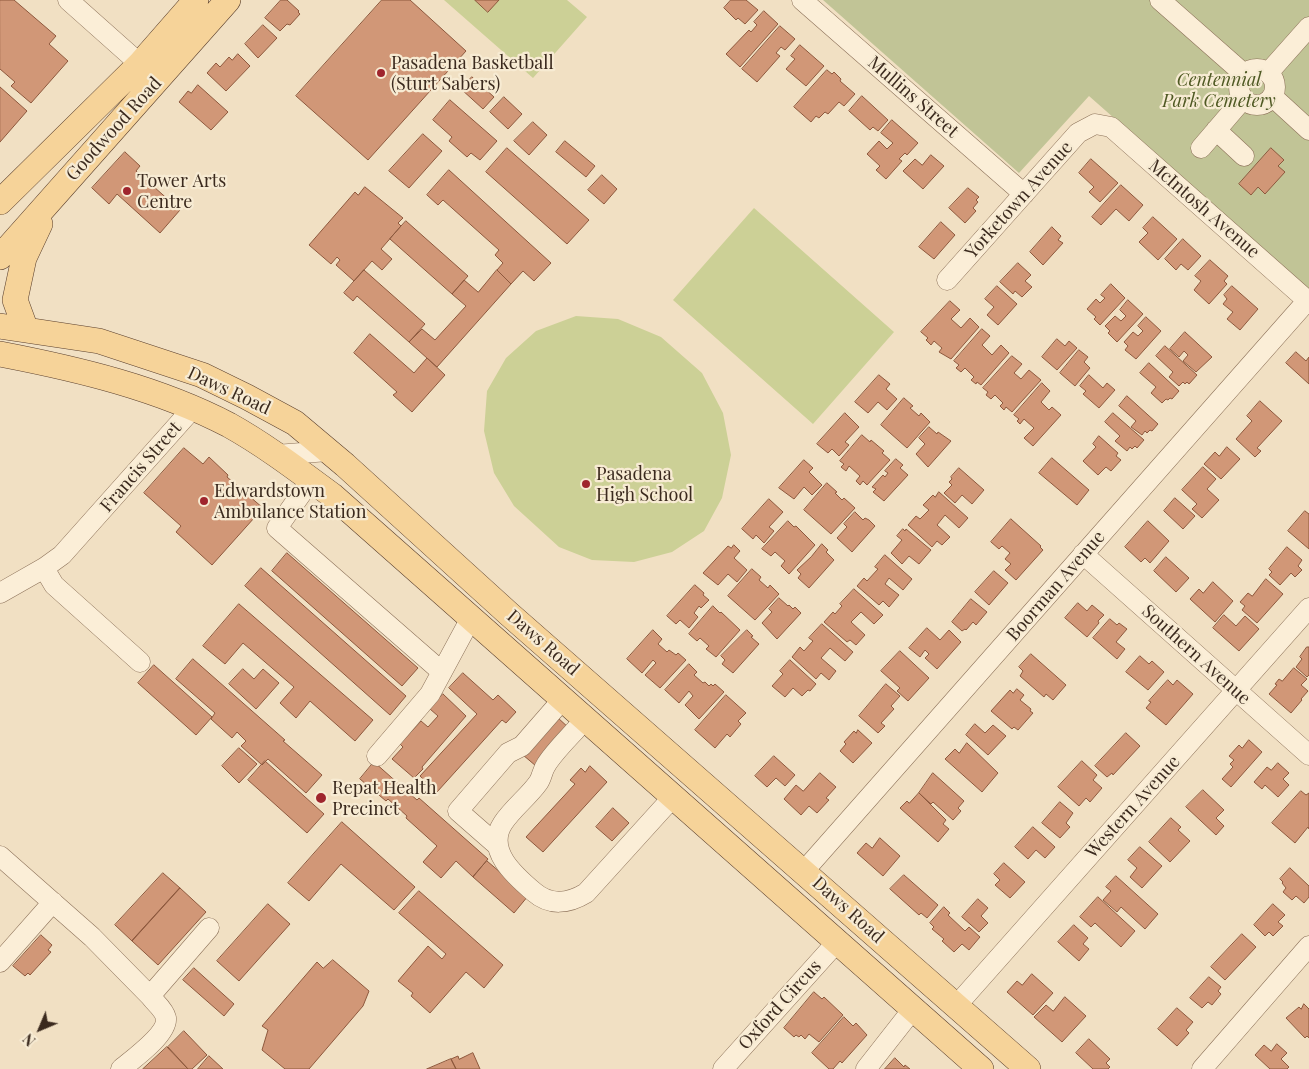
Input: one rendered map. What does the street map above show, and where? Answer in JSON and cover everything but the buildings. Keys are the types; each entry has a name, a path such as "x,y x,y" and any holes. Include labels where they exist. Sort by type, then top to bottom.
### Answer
{"main road":[{"name":"Goodwood Road","path":"0,202 140,64 196,0"},
{"name":"Goodwood Road","path":"0,257 228,0"},
{"path":"26,330 15,300 24,258 53,198"},
{"name":"Daws Road","path":"0,326 99,341 202,375 294,423 328,450 509,614 1028,1069"},
{"name":"Daws Road","path":"7,358 97,374 194,408 230,426 311,480 346,507 981,1069"},
{"path":"202,375 200,389 230,426"},
{"path":"400,515 434,560 471,593 465,612 509,614"},
{"path":"563,699 592,686"},
{"path":"586,719 592,686"},
{"path":"755,869 792,873 804,871 802,882 805,893 829,935"}],"street":[{"path":"68,0 140,64"},
{"name":"Mullins Street","path":"802,0 1024,194"},
{"path":"1160,0 1244,74"},
{"path":"1269,72 1309,27"},
{"path":"1258,68 1269,72 1275,84 1275,93 1264,104 1257,105 1247,102 1243,99 1239,88 1240,80 1244,74 1258,68"},
{"path":"1272,97 1309,130"},
{"path":"1201,148 1243,99"},
{"name":"Yorketown Avenue","path":"947,280 1078,133 1095,124"},
{"name":"McIntosh Avenue","path":"1095,124 1111,127 1308,301"},
{"path":"1216,130 1244,156"},
{"name":"Boorman Avenue","path":"804,871 1308,301"},
{"name":"Francis Street","path":"0,593 44,568 62,555 194,408"},
{"path":"276,455 328,450"},
{"path":"311,480 277,528 442,672"},
{"name":"Southern Avenue","path":"1083,554 1309,754"},
{"path":"44,568 54,585 140,662"},
{"name":"Western Avenue","path":"956,1006 1309,608"},
{"path":"377,756 430,694 442,672 465,612"},
{"path":"563,699 522,746 508,753 458,810 498,846 507,866 516,877 540,898 563,903 574,900 586,893 673,797"},
{"path":"498,846 498,835 503,823 539,782 546,765 586,719"},
{"path":"0,856 92,937 163,1011 166,1019 165,1028 121,1069"},
{"path":"0,962 53,902"},
{"path":"150,996 209,928"},
{"name":"Oxford Circus","path":"723,1069 829,935"},
{"path":"1202,1069 1309,946"},
{"path":"866,1069 913,1009"}],"green space":[{"path":"444,0 567,0 587,17 533,78"},
{"name":"Centennial Park Cemetery","path":"823,0 1309,0 1309,290 1089,96 1019,173"},
{"path":"754,208 894,332 813,424 673,300"},
{"path":"576,316 618,319 661,337 702,373 723,413 731,455 722,498 704,531 672,552 634,562 592,560 559,547 514,506 494,473 484,431 487,391 506,358 536,331"}],"place":[{"name":"Pasadena Basketball (Sturt Sabers)","path":"381,73"},
{"name":"Tower Arts Centre","path":"127,191"},
{"name":"Pasadena High School","path":"586,484"},
{"name":"Edwardstown Ambulance Station","path":"204,501"},
{"name":"Repat Health Precinct","path":"321,798"}]}
